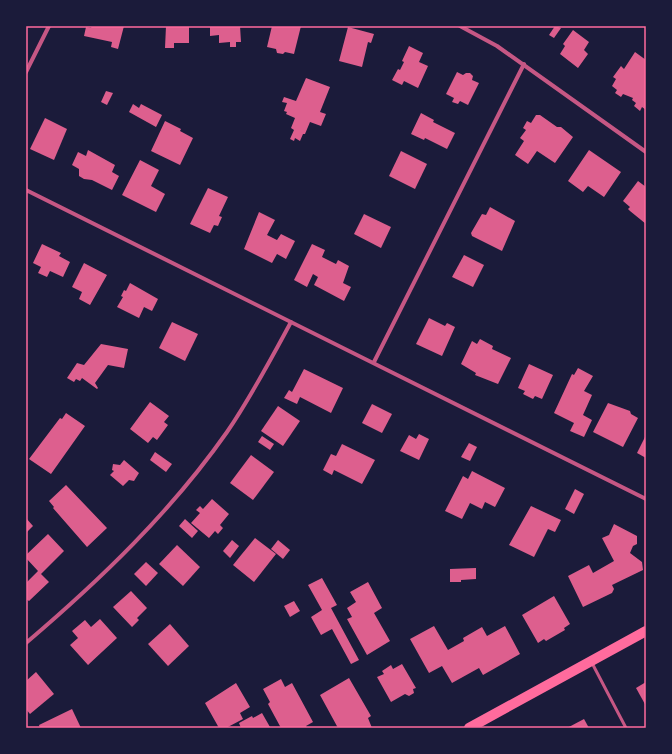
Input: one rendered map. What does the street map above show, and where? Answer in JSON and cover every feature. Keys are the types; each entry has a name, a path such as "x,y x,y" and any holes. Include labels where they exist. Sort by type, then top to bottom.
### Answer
{"main road":[{"path":"469,728 646,631"}],"street":[{"path":"26,72 49,26"},
{"path":"460,26 497,46 524,64 646,152"},
{"path":"374,362 524,64"},
{"path":"26,190 374,362 646,499"},
{"path":"26,643 86,592 119,559 191,478 227,432 264,372 291,322"}],"lane":[{"path":"591,661 626,728"}],"building":[{"path":"92,26 124,26 118,49 111,47 112,42 84,36 86,27 91,28"},
{"path":"166,26 189,26 189,43 174,43 174,48 165,48"},
{"path":"210,26 240,26 241,42 236,42 236,47 230,47 230,42 219,43 219,35 210,36"},
{"path":"272,26 301,26 294,54 285,52 283,54 277,53 276,49 267,47"},
{"path":"555,26 561,28 554,38 549,35"},
{"path":"348,27 374,34 371,43 368,42 362,67 339,61"},
{"path":"573,30 589,42 584,50 588,54 578,68 560,54 565,46 563,44"},
{"path":"409,46 423,53 419,62 428,66 418,88 404,81 402,85 392,80 404,62 402,61"},
{"path":"635,52 646,60 646,110 642,107 640,111 634,106 636,103 632,100 633,98 623,94 621,97 615,93 617,90 612,86 616,79 613,77 621,66 624,69"},
{"path":"457,72 463,75 470,73 473,76 472,80 479,83 468,105 460,101 458,104 452,102 454,98 446,94"},
{"path":"306,78 330,87 320,112 326,114 321,126 310,122 300,141 295,138 294,141 290,139 294,130 291,128 295,118 286,114 287,112 284,111 287,103 282,102 284,97 296,101"},
{"path":"106,91 113,93 107,105 101,102"},
{"path":"133,104 139,108 141,104 162,115 156,127 129,112"},
{"path":"421,113 434,120 433,122 455,133 447,149 425,138 424,140 411,134"},
{"path":"536,115 540,115 557,127 561,127 573,137 555,163 537,151 528,164 515,155 524,141 520,138 526,130 523,128 527,121 531,123"},
{"path":"45,118 67,129 54,160 30,149"},
{"path":"165,121 181,129 180,131 193,138 180,165 151,151"},
{"path":"88,150 115,165 112,172 119,176 112,190 92,180 84,179 79,176 79,169 72,165 78,152 86,156"},
{"path":"589,150 621,172 604,197 588,186 583,192 568,181"},
{"path":"401,151 427,164 415,189 389,176"},
{"path":"140,160 159,170 151,186 165,194 156,212 122,195"},
{"path":"638,181 646,187 646,224 628,209 630,207 623,201"},
{"path":"208,188 228,197 219,216 222,217 218,226 214,225 210,233 190,224"},
{"path":"490,207 515,221 502,251 472,236 471,233 482,214 486,215"},
{"path":"259,212 275,220 267,235 277,240 281,234 295,241 286,259 277,254 272,263 244,249"},
{"path":"364,214 391,227 381,248 354,234"},
{"path":"42,244 61,253 59,256 70,262 63,277 50,271 47,277 38,273 41,267 33,263"},
{"path":"312,244 325,250 322,257 336,264 338,260 349,266 343,283 351,287 344,301 314,285 318,277 313,274 307,287 294,280"},
{"path":"464,255 484,265 473,287 452,277"},
{"path":"84,263 107,275 90,305 79,299 82,292 72,287"},
{"path":"130,283 158,299 152,311 144,307 139,318 117,307 123,297 121,296 124,290 126,291"},
{"path":"429,318 445,326 447,323 455,327 442,356 416,344"},
{"path":"172,322 198,334 185,361 159,348"},
{"path":"480,339 493,346 492,349 511,358 498,384 475,375 476,373 461,364 472,341 477,344"},
{"path":"101,344 128,349 124,368 108,365 95,383 98,388 97,389 82,378 80,381 76,379 74,382 67,378 77,363 84,365"},
{"path":"529,364 553,375 542,399 535,396 533,399 523,394 525,391 518,388"},
{"path":"578,368 593,376 584,391 592,395 583,415 592,420 584,437 570,431 574,423 554,413 572,374 574,375"},
{"path":"304,369 343,388 331,413 300,397 297,404 284,398 289,390 292,392"},
{"path":"150,402 169,416 164,422 168,425 157,440 153,437 148,443 130,429"},
{"path":"608,403 630,411 631,414 638,418 623,447 593,432"},
{"path":"372,404 392,414 382,433 362,423"},
{"path":"278,406 300,421 283,446 261,431"},
{"path":"66,413 85,426 51,474 29,459 60,418 62,419"},
{"path":"419,434 429,439 419,460 400,451 409,435 416,439"},
{"path":"646,435 646,458 637,453"},
{"path":"262,436 274,444 270,450 258,442"},
{"path":"469,443 477,447 470,461 461,457"},
{"path":"342,444 375,460 362,484 334,470 332,475 323,470 331,454 336,456"},
{"path":"155,452 172,464 166,472 150,460"},
{"path":"251,455 274,472 253,500 230,483"},
{"path":"124,460 139,473 134,481 129,480 123,486 110,475 114,471 112,470 113,464 120,465"},
{"path":"472,471 505,488 495,507 485,502 482,509 470,503 462,519 445,511 463,476 468,479"},
{"path":"66,485 107,528 87,547 53,508 54,507 49,501"},
{"path":"575,489 584,494 574,514 565,509"},
{"path":"212,499 229,514 220,525 223,528 218,534 215,531 209,538 191,523 200,513 196,510 200,506 203,509"},
{"path":"531,506 561,520 555,532 548,529 534,557 509,545"},
{"path":"26,518 33,526 26,533"},
{"path":"185,519 198,531 192,538 179,526"},
{"path":"614,524 637,536 637,544 633,546 630,553 642,562 643,570 612,585 614,589 612,593 583,607 568,576 589,565 593,573 614,561 602,538 609,535"},
{"path":"48,534 64,551 41,574 49,582 29,601 26,599 26,583 38,571 26,558 26,555"},
{"path":"255,538 276,554 254,582 233,565"},
{"path":"232,540 239,546 230,558 223,551"},
{"path":"278,540 290,550 283,559 271,549"},
{"path":"177,545 200,567 183,586 159,564"},
{"path":"146,562 158,573 146,586 134,574"},
{"path":"476,568 476,579 461,580 461,582 450,582 450,569"},
{"path":"322,578 337,605 331,608 359,660 351,664 332,629 321,635 311,617 322,610 308,585"},
{"path":"368,582 382,608 374,613 390,641 367,655 347,619 352,617 347,608 356,602 350,592"},
{"path":"131,591 147,608 137,618 139,620 132,627 113,607"},
{"path":"554,596 570,624 564,628 565,630 546,641 544,639 538,643 522,615"},
{"path":"294,601 300,611 290,617 284,606"},
{"path":"100,619 117,638 88,665 70,645 78,638 72,631 85,620 91,627"},
{"path":"170,624 189,646 168,666 148,644"},
{"path":"434,626 448,650 464,641 463,638 482,627 487,636 505,626 520,654 483,675 479,668 452,683 442,666 429,673 410,639"},
{"path":"402,664 416,688 413,689 414,693 409,696 405,694 391,702 377,677 384,674 382,671 391,665 393,669"},
{"path":"36,672 54,694 30,714 26,709 26,681"},
{"path":"349,678 371,716 368,718 372,728 338,728 320,695"},
{"path":"281,679 285,687 292,683 313,722 306,726 307,728 281,728 268,704 270,702 263,689"},
{"path":"646,682 646,706 636,688"},
{"path":"236,683 250,707 240,713 243,719 226,728 219,728 205,703"},
{"path":"72,709 81,728 40,728 39,725"},
{"path":"262,713 270,727 241,728 239,723 252,716 253,718"},
{"path":"584,719 589,728 567,728"}]}
